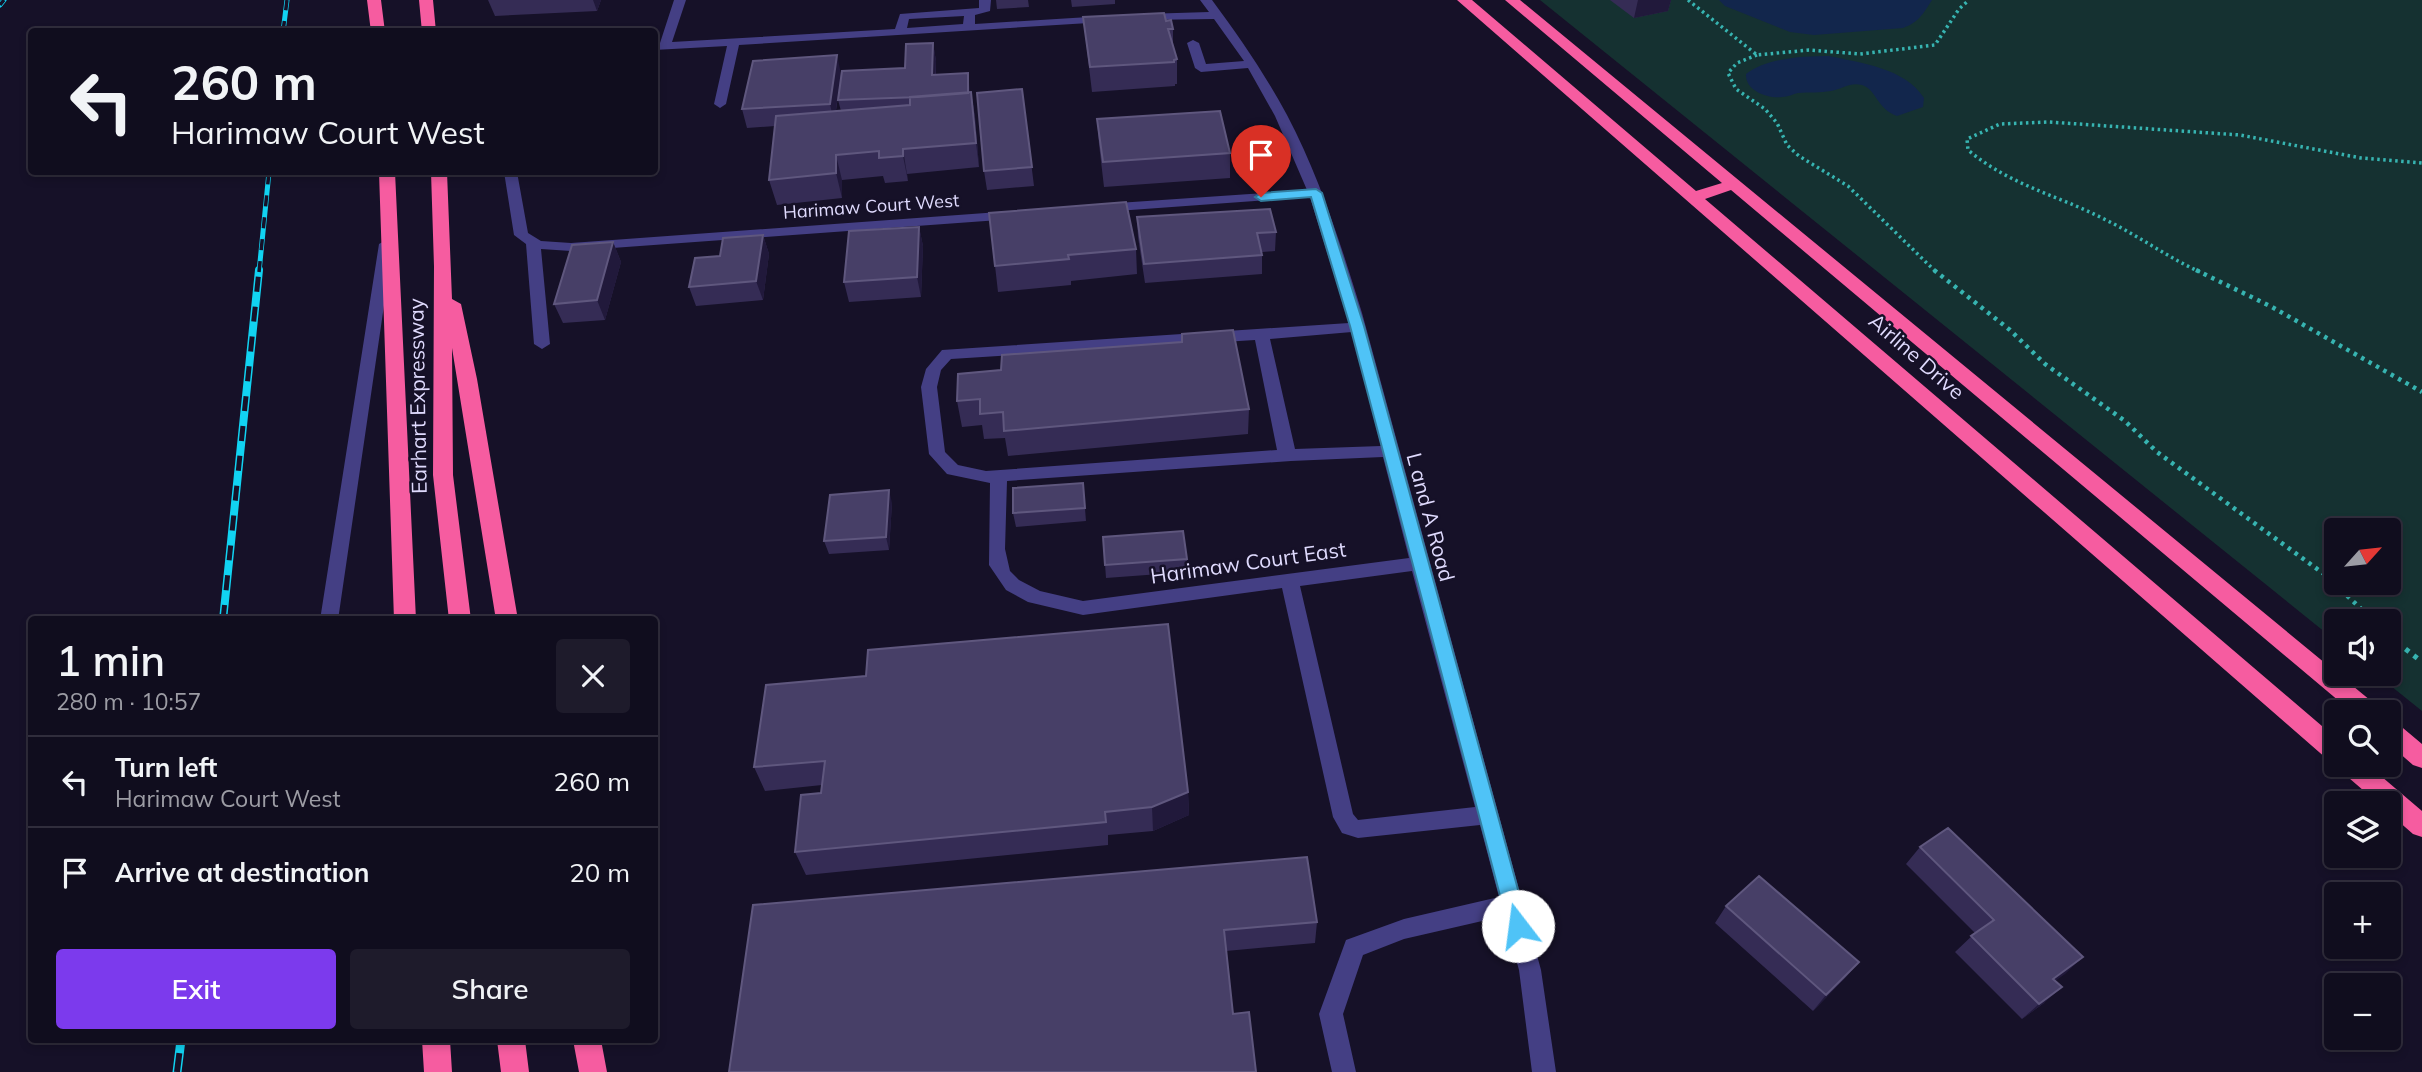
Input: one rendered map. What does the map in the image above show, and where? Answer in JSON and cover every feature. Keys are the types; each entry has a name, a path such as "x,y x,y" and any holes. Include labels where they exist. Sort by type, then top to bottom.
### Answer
{"highway":[{"path":"374,0 378,28"},
{"path":"384,28 385,0"},
{"path":"426,0 429,28"},
{"path":"1468,4 1505,0"},
{"name":"Airline Drive","path":"1512,0 2354,700"},
{"name":"Airline Drive","path":"1468,4 2324,742"},
{"name":"Earhart Expressway","path":"387,175 405,616"},
{"name":"Earhart Expressway","path":"439,175 443,266 443,475 460,616"},
{"path":"1693,198 1734,184"},
{"path":"443,266 468,379 506,616"},
{"path":"2401,740 2422,758"},
{"path":"2365,777 2422,826"},
{"path":"436,1043 438,1072"},
{"path":"511,1043 514,1072"},
{"path":"588,1043 593,1072"}],"street":[{"path":"680,0 660,46 1114,18"},
{"path":"900,32 904,16 984,11 985,0"},
{"name":"L and A Road","path":"1206,0 1219,15 1276,103 1316,193 1357,327 1530,970 1544,1072"},
{"path":"969,26 970,12"},
{"path":"1128,18 1219,15"},
{"path":"720,104 734,42"},
{"path":"1193,43 1201,68 1251,64"},
{"path":"511,175 521,235 533,242 542,344"},
{"path":"1081,210 1316,193"},
{"name":"Harimaw Court West","path":"533,242 538,245 571,247 1026,214"},
{"path":"330,616 389,223"},
{"path":"1357,327 1264,337 947,354 934,369 929,387 937,454 953,470 999,477 1288,453 1390,451"},
{"path":"1264,337 1288,453"},
{"name":"Harimaw Court East","path":"999,477 997,564 1010,582 1037,599 1083,608 1419,563"},
{"path":"1289,579 1343,817 1349,826 1358,829 1488,815"},
{"path":"1344,1072 1331,1014 1354,948 1404,929 1511,904"}],"path":[{"path":"1688,0 1757,55"},
{"path":"1969,0 1959,6 1947,32 1935,45 1860,54 1809,50 1757,55 1737,63 1728,73 1737,89 1765,109 1777,123 1787,145 1799,156 1848,186 1942,278 2010,330 2045,364 2125,421 2157,452 2211,494 2323,574 2361,609"},
{"path":"2422,163 2396,164 2365,160 2263,137 2098,127 2043,120 2020,120 1983,130 1968,139 1968,150 1990,170 2027,190 2109,221 2153,248 2250,295 2422,391"},
{"path":"2401,645 2422,662"}],"green space":[{"path":"1540,0 2422,0 2422,711 2391,686 2401,686 2401,609 2324,609 2324,631"}],"water":[{"path":"1719,0 1932,0 1917,20 1903,28 1814,35 1790,32 1725,6"},
{"path":"1829,56 1868,64 1894,73 1916,88 1924,98 1923,107 1897,116 1885,109 1867,87 1858,84 1827,92 1770,97 1758,93 1747,80 1746,74 1774,61"}],"building":[{"path":"1164,13 1166,21 1171,20 1173,29 1168,29 1177,59 1174,62 1090,67 1083,17"},
{"path":"933,43 932,75 968,73 968,93 838,100 842,71 905,68 906,44"},
{"path":"837,55 830,104 742,109 753,61"},
{"path":"1022,89 1032,167 984,171 977,93"},
{"path":"971,92 976,143 903,149 903,156 879,158 879,151 836,155 836,173 769,180 776,116 910,105 910,97"},
{"path":"1220,111 1230,153 1103,162 1097,119"},
{"path":"1126,202 1136,249 1068,255 1069,259 995,266 989,213"},
{"path":"1270,209 1276,232 1257,233 1262,255 1144,264 1137,217"},
{"path":"919,227 917,277 844,282 849,231"},
{"path":"763,235 756,281 689,287 695,258 720,256 723,238"},
{"path":"613,242 597,300 554,304 572,245"},
{"path":"1233,330 1249,409 1004,431 1003,412 980,414 980,399 957,401 958,374 1001,370 1002,355 1182,342 1182,334"},
{"path":"1083,483 1085,508 1013,513 1013,488"},
{"path":"889,490 886,537 824,541 830,495"},
{"path":"1183,531 1187,559 1105,565 1103,537"},
{"path":"1168,624 1188,792 1152,807 1105,812 1106,822 795,852 801,795 821,793 825,761 754,767 766,685 866,676 868,650"},
{"path":"1948,828 2083,957 2053,979 2062,987 2039,1004 1971,936 1994,920 1920,847"},
{"path":"1307,857 1317,922 1224,930 1233,1014 1249,1012 1256,1072 729,1072 753,905"},
{"path":"1759,876 1859,962 1826,995 1726,906"}],"railway":[{"path":"0,5 4,0"},
{"path":"284,28 287,0"},
{"path":"259,272 269,175"},
{"path":"223,616 259,270"},
{"path":"177,1072 181,1043"}],"route":[{"path":"1261,197 1316,193 1357,326 1518,926"}]}
